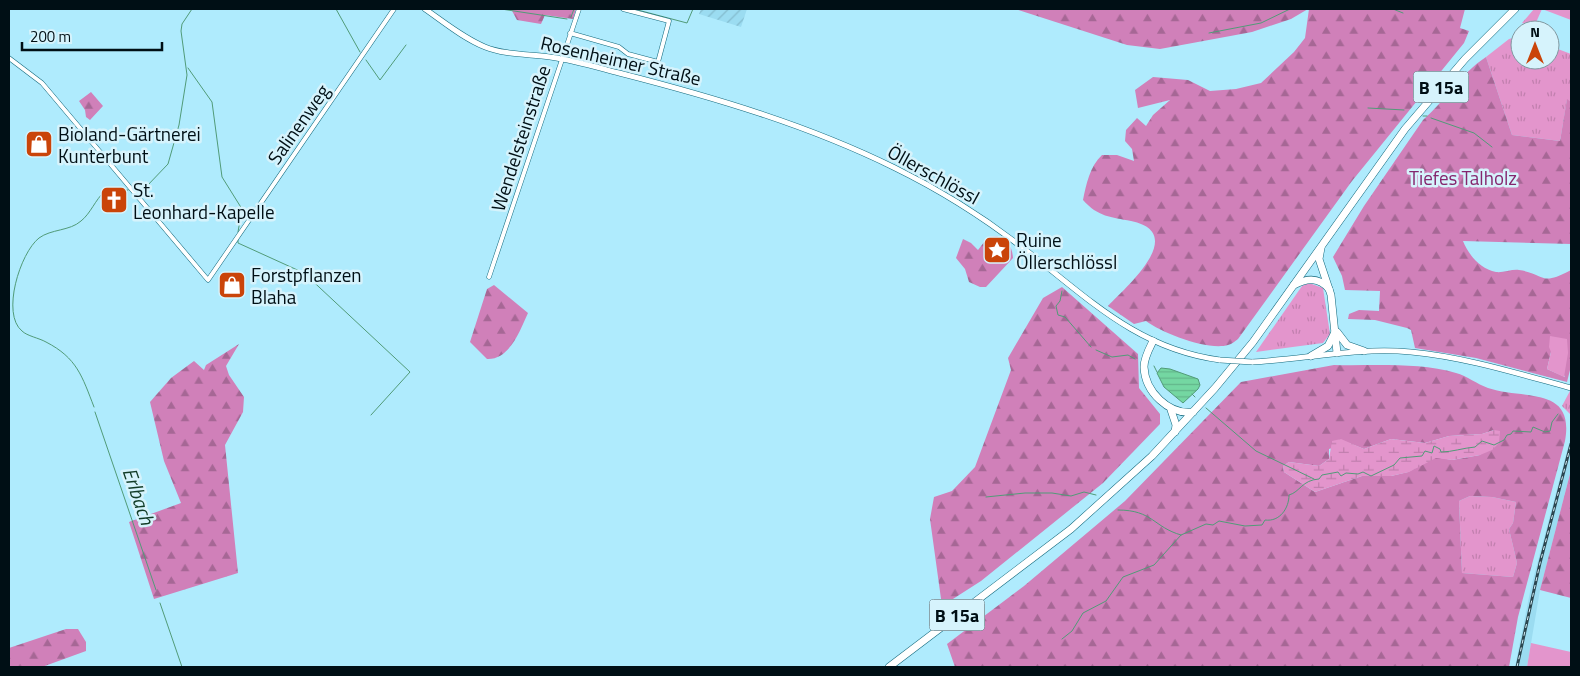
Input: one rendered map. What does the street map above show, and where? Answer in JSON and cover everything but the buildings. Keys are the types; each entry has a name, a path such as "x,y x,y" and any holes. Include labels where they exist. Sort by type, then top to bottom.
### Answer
{"highway":[{"name":"B 15a","path":"889,667 1071,529 1119,487 1174,432 1253,342 1405,129 1465,59 1515,9"},
{"path":"1322,244 1320,265 1329,289 1336,329 1337,353"},
{"path":"1293,286 1304,280 1316,280 1321,281 1329,289"},
{"path":"1336,329 1347,345 1364,351"},
{"path":"1312,356 1328,346 1336,329"},
{"path":"1153,341 1145,360 1147,382 1154,393 1172,410 1182,414 1193,412"},
{"path":"1172,410 1176,424 1174,432"}],"street":[{"name":"Salinenweg","path":"9,58 42,83 208,280 394,9"},
{"name":"Rosenheimer Straße","path":"425,9 486,48 560,58 690,91 787,122"},
{"name":"Wendelsteinstraße","path":"489,277 560,58 578,9"},
{"path":"570,33 658,62 669,22 623,9"},
{"name":"Öllerschlössl","path":"787,122 872,157 924,183 1000,230 1126,327 1178,351 1220,360 1252,362 1364,351 1410,352 1447,357 1570,387"}],"shaded area":[{"path":"701,9 747,9 741,27 699,14"},
{"path":"1161,368 1170,369 1198,379 1200,385 1198,389 1183,403 1164,387 1157,373"},
{"path":"1571,436 1571,470 1540,590 1527,667 1515,667 1531,587"}],"green space":[{"path":"511,9 576,9 573,19 545,15 541,24 517,20"},
{"path":"1015,9 1308,9 1291,19 1252,32 1160,49 1127,45"},
{"path":"1309,9 1465,9 1460,28 1469,31 1464,43 1352,181 1238,339 1228,345 1209,345 1186,340 1163,331 1146,321 1134,324 1108,306 1148,261 1154,248 1154,237 1147,227 1100,213 1083,200 1089,176 1098,159 1102,155 1117,155 1134,161 1132,149 1125,141 1126,130 1137,118 1146,126 1153,115 1170,100 1138,108 1135,90 1153,77 1188,80 1210,91 1236,89 1261,83 1294,52 1305,38"},
{"path":"1534,9 1542,9 1537,20 1525,20"},
{"path":"1542,9 1571,9 1571,20"},
{"path":"1509,39 1510,70 1560,70 1560,50 1571,54 1571,102 1567,100 1560,141 1512,135 1486,57"},
{"name":"Tiefes Talholz","path":"1486,57 1512,135 1560,141 1567,99 1571,102 1571,244 1463,241 1475,260 1485,268 1496,272 1519,270 1548,279 1571,270 1571,366 1567,382 1476,358 1415,348 1411,330 1407,328 1375,320 1348,319 1349,314 1359,310 1379,311 1380,291 1345,290 1342,276 1333,257 1364,206 1423,120","holes":["1551,352 1565,377 1547,369"]},
{"path":"91,92 103,106 90,120 86,117 85,110 79,101"},
{"path":"997,236 1009,244 1013,258 986,287 980,287 969,282 965,269 956,258 963,239 971,243 978,250 988,237"},
{"path":"1309,283 1323,288 1330,334 1323,343 1256,352 1302,286"},
{"path":"494,285 528,313 518,335 508,349 502,355 487,359 470,342 487,289"},
{"path":"1062,287 1138,354 1139,388 1160,414 1160,424 1103,483 981,581 942,606 930,519 934,497 952,491 975,467 1011,370 1008,358 1043,298"},
{"path":"1550,336 1567,339 1568,353 1564,377 1547,369 1551,352 1549,347"},
{"path":"239,344 226,366 229,375 244,397 243,412 225,445 238,573 154,599 129,522 181,503 164,461 150,402 171,378 194,361 204,370 206,365"},
{"path":"1334,365 1427,367 1460,374 1488,388 1543,398 1554,403 1562,411 1566,423 1565,441 1518,617 1509,667 955,667 947,644 1024,586 1125,501 1241,382","holes":["1494,430 1480,455 1452,460 1436,457 1408,472 1391,476 1362,476 1315,492 1284,472 1283,466 1289,462 1319,466 1329,459 1329,449 1349,443 1364,449 1391,439 1425,443 1449,436 1482,434","1470,496 1492,497 1516,502 1513,523 1509,529 1517,563 1513,577 1462,573 1459,501"]},
{"path":"1571,389 1571,415 1562,406"},
{"path":"1494,430 1500,431 1499,443 1492,450 1480,455 1452,460 1436,458 1409,472 1391,476 1362,476 1315,492 1284,472 1283,466 1289,462 1319,466 1329,459 1332,441 1341,439 1364,449 1391,439 1425,443 1449,436 1482,434"},
{"path":"1571,470 1571,598 1540,590"},
{"path":"1470,496 1492,497 1516,502 1513,523 1509,529 1517,563 1513,577 1462,573 1459,501"},
{"path":"66,629 78,629 86,642 86,651 42,667 9,667 9,648"},
{"path":"1531,643 1571,652 1571,667 1527,667"}],"waterway":[{"name":"Erlbach","path":"139,189 146,187 168,164 179,125 187,75 181,31 182,24 192,9"},
{"path":"336,9 360,52"},
{"path":"501,9 567,19"},
{"path":"571,17 574,9"},
{"path":"634,9 687,23 693,9"},
{"path":"1209,33 1261,23 1290,9"},
{"path":"1393,9 1403,13"},
{"path":"366,60 380,80 406,45"},
{"path":"188,68 212,102 222,177 242,209 238,232"},
{"path":"1368,108 1404,110"},
{"path":"1431,118 1474,133 1492,147"},
{"name":"Erlbach","path":"94,407 82,377 72,361 56,348 22,331 16,323 13,311 13,298 25,256 39,238 77,224 88,214 105,191 128,190"},
{"path":"238,240 238,243 304,273 410,372 371,415"},
{"path":"1062,291 1060,301 1056,306 1058,315 1065,317 1091,347"},
{"path":"1096,350 1112,357 1128,355 1135,359"},
{"path":"1154,366 1157,372"},
{"path":"1192,394 1195,397"},
{"path":"1206,408 1256,451 1314,479"},
{"name":"Erlbach","path":"95,412 156,590"},
{"path":"1062,639 1072,631 1083,613 1106,601 1123,577 1154,565 1181,535 1206,524 1213,525 1219,521 1245,526 1262,525 1265,520 1275,519 1283,513 1289,500 1289,495 1305,484 1319,479 1322,475 1338,472 1341,476 1346,473 1358,474 1363,472 1371,476 1394,465 1400,458 1422,456 1425,451 1432,453 1434,446 1440,449 1441,452 1449,451 1475,447 1482,441 1494,445 1504,440 1513,431 1531,432 1533,427 1545,432 1550,431 1552,422 1558,414"},
{"path":"986,497 1025,493 1052,493 1071,496 1084,492 1096,495"},
{"path":"1118,510 1139,513 1164,528 1181,535"},
{"name":"Erlbach","path":"160,603 182,667"}],"railway":[{"path":"1517,667 1540,563 1571,444"}],"place":[{"name":"Bioland-Gärtnerei Kunterbunt","path":"39,144"},
{"name":"St. Leonhard-Kapelle","path":"114,200"},
{"name":"Ruine Öllerschlössl","path":"997,250"},
{"name":"Forstpflanzen Blaha","path":"232,285"}]}
